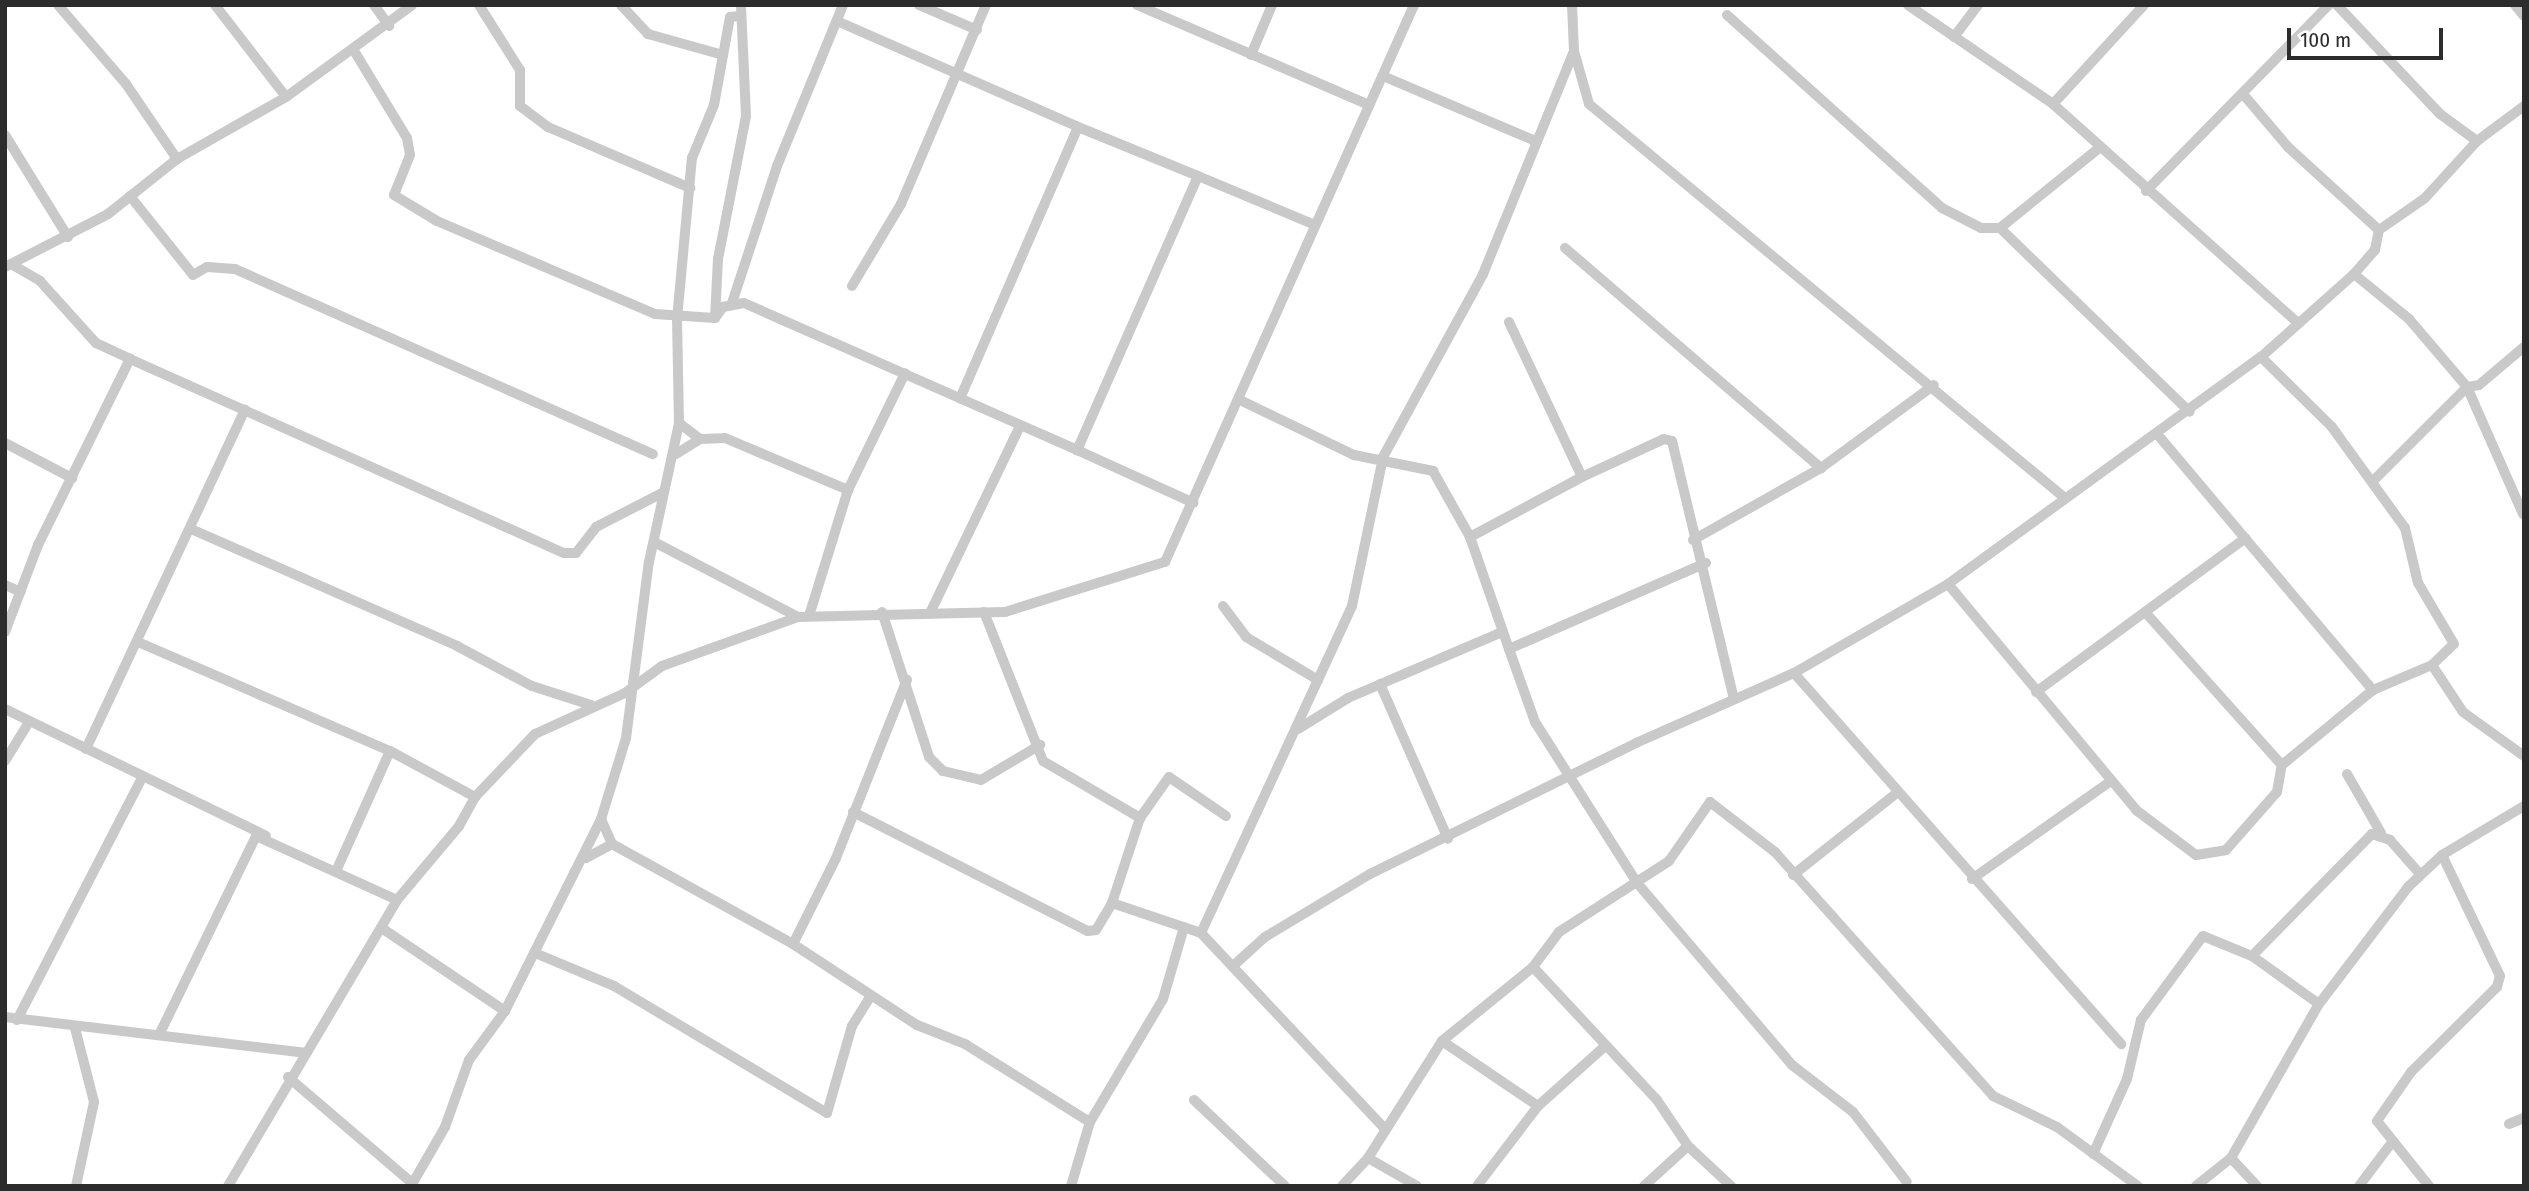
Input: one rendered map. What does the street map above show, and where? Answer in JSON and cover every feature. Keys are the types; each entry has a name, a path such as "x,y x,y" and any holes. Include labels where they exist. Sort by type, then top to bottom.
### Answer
{"street":[{"path":"58,5 126,84 177,159"},
{"path":"215,5 286,97"},
{"path":"374,5 389,26"},
{"path":"8,266 68,237 177,159 286,97 389,26 412,5"},
{"path":"479,5 520,70 520,106 548,127 690,188"},
{"path":"621,5 648,34 723,55"},
{"path":"353,49 407,138 410,155 394,195 530,264 677,319 715,318 732,303 777,166 843,5"},
{"path":"919,5 977,30"},
{"path":"852,286 901,204 986,5"},
{"path":"1137,5 1369,105"},
{"path":"1251,55 1272,5"},
{"path":"228,1186 353,967 383,929 397,900 460,826 475,797 535,734 633,686 671,662 804,617 881,612 984,612 1090,590 1165,562 1240,400 1313,224 1383,76 1413,5"},
{"path":"1572,5 1574,51 1589,104 1934,385 2065,498"},
{"path":"1908,5 2053,104 2146,191 2297,322"},
{"path":"1954,37 1978,5"},
{"path":"2053,104 2144,5"},
{"path":"2146,191 2329,5"},
{"path":"2337,5 2440,114 2477,141"},
{"path":"2515,5 2524,16"},
{"path":"288,1077 411,1184 445,1127 469,1060 505,1011 535,953 556,901 586,858 626,738 664,492 676,454 680,423 677,319 692,158 714,105 730,17 740,11 746,116 718,259 715,318"},
{"path":"1727,15 1942,208 1981,228 2000,228 2099,148"},
{"path":"837,21 1078,127 1313,224"},
{"path":"1201,933 1298,729 1352,607 1383,457 1483,274 1533,140 1574,51"},
{"path":"1383,76 1533,140"},
{"path":"2243,94 2288,147 2379,230"},
{"path":"1233,966 1309,908 1569,778 1794,673 1948,584 2065,498 2190,412 2261,357 2297,322 2354,274 2375,250 2379,230 2425,198 2477,141 2524,106"},
{"path":"960,398 1078,127"},
{"path":"5,135 68,237"},
{"path":"1077,450 1198,176"},
{"path":"130,195 192,275 207,267 235,269 653,454"},
{"path":"2000,228 2190,412"},
{"path":"1565,248 1821,468"},
{"path":"8,266 40,281 96,343 564,553 576,553 596,527 664,492"},
{"path":"2354,274 2409,319 2467,387 2523,514"},
{"path":"732,303 905,373 1194,503"},
{"path":"1509,322 1582,477"},
{"path":"2373,481 2467,387 2479,384 2524,347"},
{"path":"1948,584 2111,781 2175,844 2213,856 2277,792 2282,765 2373,690 2432,665 2454,644 2418,583 2405,528 2332,427 2261,357"},
{"path":"5,632 72,478 130,359"},
{"path":"804,617 848,490 905,373"},
{"path":"1693,540 1821,468 1934,385"},
{"path":"1240,400 1354,454 1383,457 1433,471 1470,537 1535,722 1637,884 1792,1065 1853,1112 1907,1182"},
{"path":"86,749 245,409"},
{"path":"680,423 700,439 750,446 848,490"},
{"path":"931,611 1020,426"},
{"path":"2158,435 2373,690"},
{"path":"676,454 700,439"},
{"path":"1470,537 1582,477 1664,439 1672,441 1693,540 1706,563 1712,624 1734,699"},
{"path":"5,443 72,478"},
{"path":"191,529 457,646 532,686 591,705"},
{"path":"2036,692 2246,538"},
{"path":"656,543 804,617"},
{"path":"1509,649 1706,563"},
{"path":"5,586 21,592"},
{"path":"1223,606 1247,637 1318,680"},
{"path":"881,612 906,680 929,757 943,771 981,780 1040,745"},
{"path":"984,612 1040,745 1043,761 1140,818"},
{"path":"2145,612 2282,765"},
{"path":"1298,729 1380,684 1502,632"},
{"path":"138,642 390,751 475,797"},
{"path":"2432,665 2463,712 2524,756"},
{"path":"1794,673 1972,879 2121,1044"},
{"path":"793,944 853,813 906,680"},
{"path":"1380,684 1448,839"},
{"path":"5,709 141,780 267,836 256,836"},
{"path":"5,761 29,722"},
{"path":"337,869 372,803 390,751"},
{"path":"2347,774 2381,833 2420,874"},
{"path":"853,813 1088,931 1096,930 1112,903 1140,818 1169,777 1226,816"},
{"path":"17,1020 141,780"},
{"path":"1972,879 2111,781"},
{"path":"1793,875 1898,792"},
{"path":"1342,1186 1368,1158 1384,1128 1442,1041 1533,967 1559,932 1669,861 1710,802 1775,852 1993,1096 2057,1127 2137,1186"},
{"path":"2196,1186 2231,1158 2319,1004 2420,874 2442,855 2524,806"},
{"path":"601,819 612,844 793,944 870,997 965,1044 1090,1122"},
{"path":"2252,956 2372,834 2381,833"},
{"path":"256,836 337,869 397,900"},
{"path":"160,1033 256,836"},
{"path":"586,858 612,844"},
{"path":"2429,1186 2390,1145 2377,1121 2387,1101 2497,987 2500,976 2442,855"},
{"path":"1112,903 1201,933 1384,1128"},
{"path":"1071,1186 1090,1122 1163,999 1184,927"},
{"path":"383,929 505,1011"},
{"path":"2093,1154 2127,1079 2141,1020 2193,944 2212,936 2252,956 2319,1004"},
{"path":"535,953 614,986 827,1114 852,1026 870,997"},
{"path":"1533,967 1604,1047 1657,1100 1688,1146 1731,1186"},
{"path":"5,1017 75,1028 160,1033 305,1053"},
{"path":"75,1028 94,1102 76,1186"},
{"path":"1442,1041 1538,1106"},
{"path":"1477,1186 1538,1106 1604,1047"},
{"path":"1194,1100 1285,1186"},
{"path":"2509,1124 2524,1118"},
{"path":"2359,1186 2390,1145"},
{"path":"1644,1186 1688,1146"},
{"path":"1368,1158 1417,1186"},
{"path":"2231,1158 2257,1186"}]}
